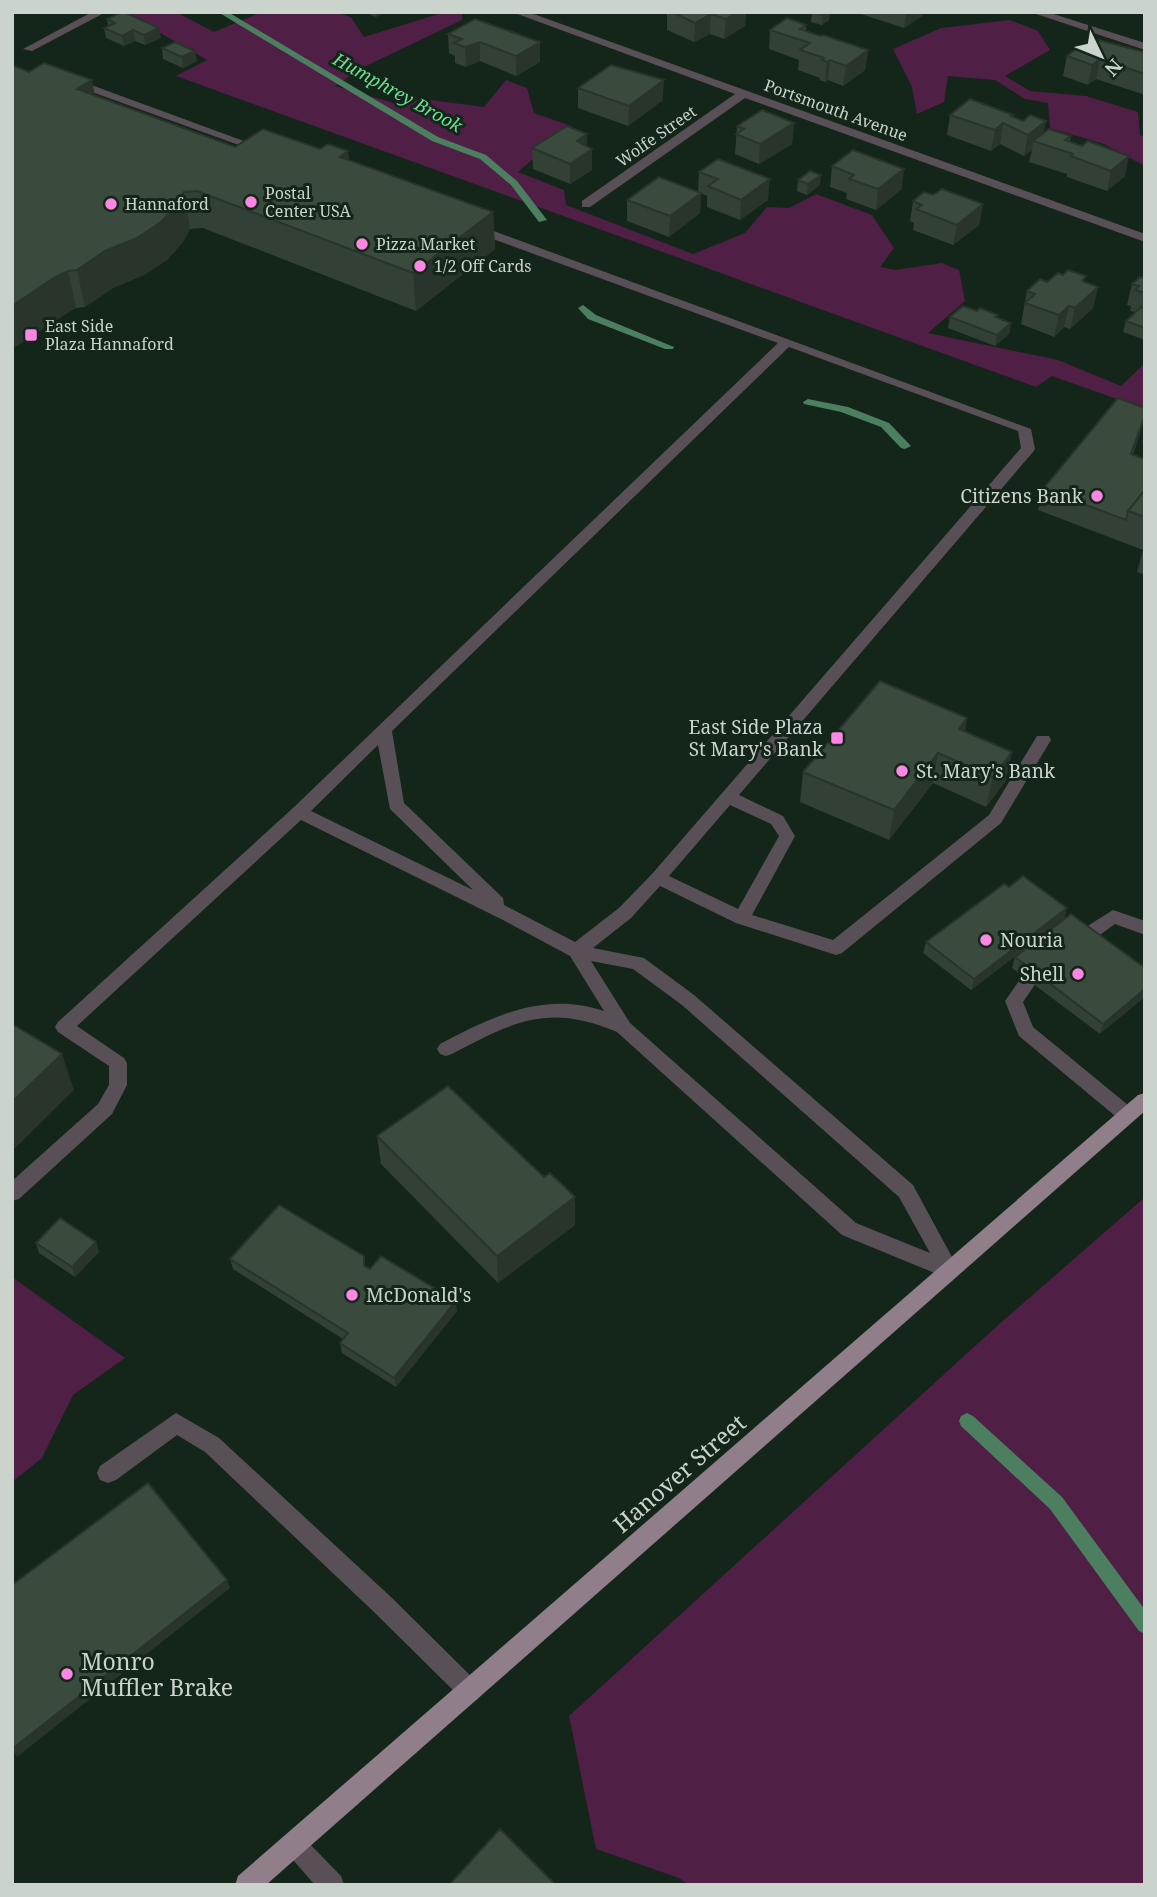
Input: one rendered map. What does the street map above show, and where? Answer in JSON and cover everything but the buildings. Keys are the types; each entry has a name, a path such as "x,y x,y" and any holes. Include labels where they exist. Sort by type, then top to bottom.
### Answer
{"main road":[{"name":"Hanover Street","path":"247,1885 1145,1100"}],"street":[{"path":"28,49 101,12"},
{"name":"Portsmouth Avenue","path":"517,12 1145,238"},
{"path":"1035,12 1142,43"},
{"path":"61,77 271,154"},
{"name":"Wolfe Street","path":"586,204 744,93"},
{"path":"455,221 1024,429 1028,449 658,878 625,913 576,951"},
{"path":"12,1193 105,1110 118,1085 118,1063 64,1027 299,812 787,342"},
{"path":"384,729 396,805 509,915"},
{"path":"658,878 742,918 836,948 995,819 1043,740"},
{"path":"727,797 777,820 787,836 742,918"},
{"path":"299,812 509,915 576,951 638,963 688,1000 906,1191 949,1270"},
{"path":"1084,937 1113,917 1145,928"},
{"path":"576,951 624,1028"},
{"path":"1029,980 1014,1000 1025,1031 1127,1115"},
{"path":"446,1049 501,1019 531,1010 563,1010 603,1017 624,1028 849,1228 949,1270"},
{"path":"108,1473 176,1423 212,1445 383,1605 470,1691"},
{"path":"294,1844 332,1885"}],"shaded area":[{"path":"176,12 214,32 262,12 333,12 351,17 364,37 445,12 462,12 462,20 362,68 335,86 397,104 423,99 484,107 506,80 527,88 534,113 571,126 518,172 564,190 566,205 693,254 745,233 767,207 789,208 816,194 872,215 894,248 880,267 895,270 942,263 959,270 965,301 928,333 1058,360 1121,386 1145,363 1145,409 1052,376 1036,387 176,76 207,60 126,13"},
{"path":"1010,20 1038,31 1050,50 1005,76 1030,91 1086,96 1138,112 1140,135 1145,137 1145,166 1104,144 1050,128 1048,103 1025,99 995,80 948,76 944,102 917,114 912,87 893,49 941,28"},
{"path":"1145,1197 1145,1885 689,1885 679,1878 596,1849 569,1716 997,1326"},
{"path":"12,1277 125,1358 73,1395 42,1458 12,1482"}],"waterway":[{"name":"Humphrey Brook","path":"222,12 435,139 483,157 514,183 542,220"},
{"name":"Humphrey Brook","path":"583,308 592,317 669,347"},
{"name":"Humphrey Brook","path":"808,402 844,409 885,425 905,446"},
{"name":"Humphrey Brook","path":"967,1421 1056,1503 1145,1625"}],"place":[{"name":"Postal Center USA","path":"251,202"},
{"name":"Hannaford","path":"111,204"},
{"name":"Pizza Market","path":"362,244"},
{"name":"1/2 Off Cards","path":"420,266"},
{"name":"East Side Plaza Hannaford","path":"31,335"},
{"name":"Citizens Bank","path":"1097,496"},
{"name":"East Side Plaza St Mary's Bank","path":"837,738"},
{"name":"St. Mary's Bank","path":"902,771"},
{"name":"Nouria","path":"986,940"},
{"name":"Shell","path":"1078,974"},
{"name":"McDonald's","path":"352,1295"},
{"name":"Monro Muffler Brake","path":"67,1674"}]}
